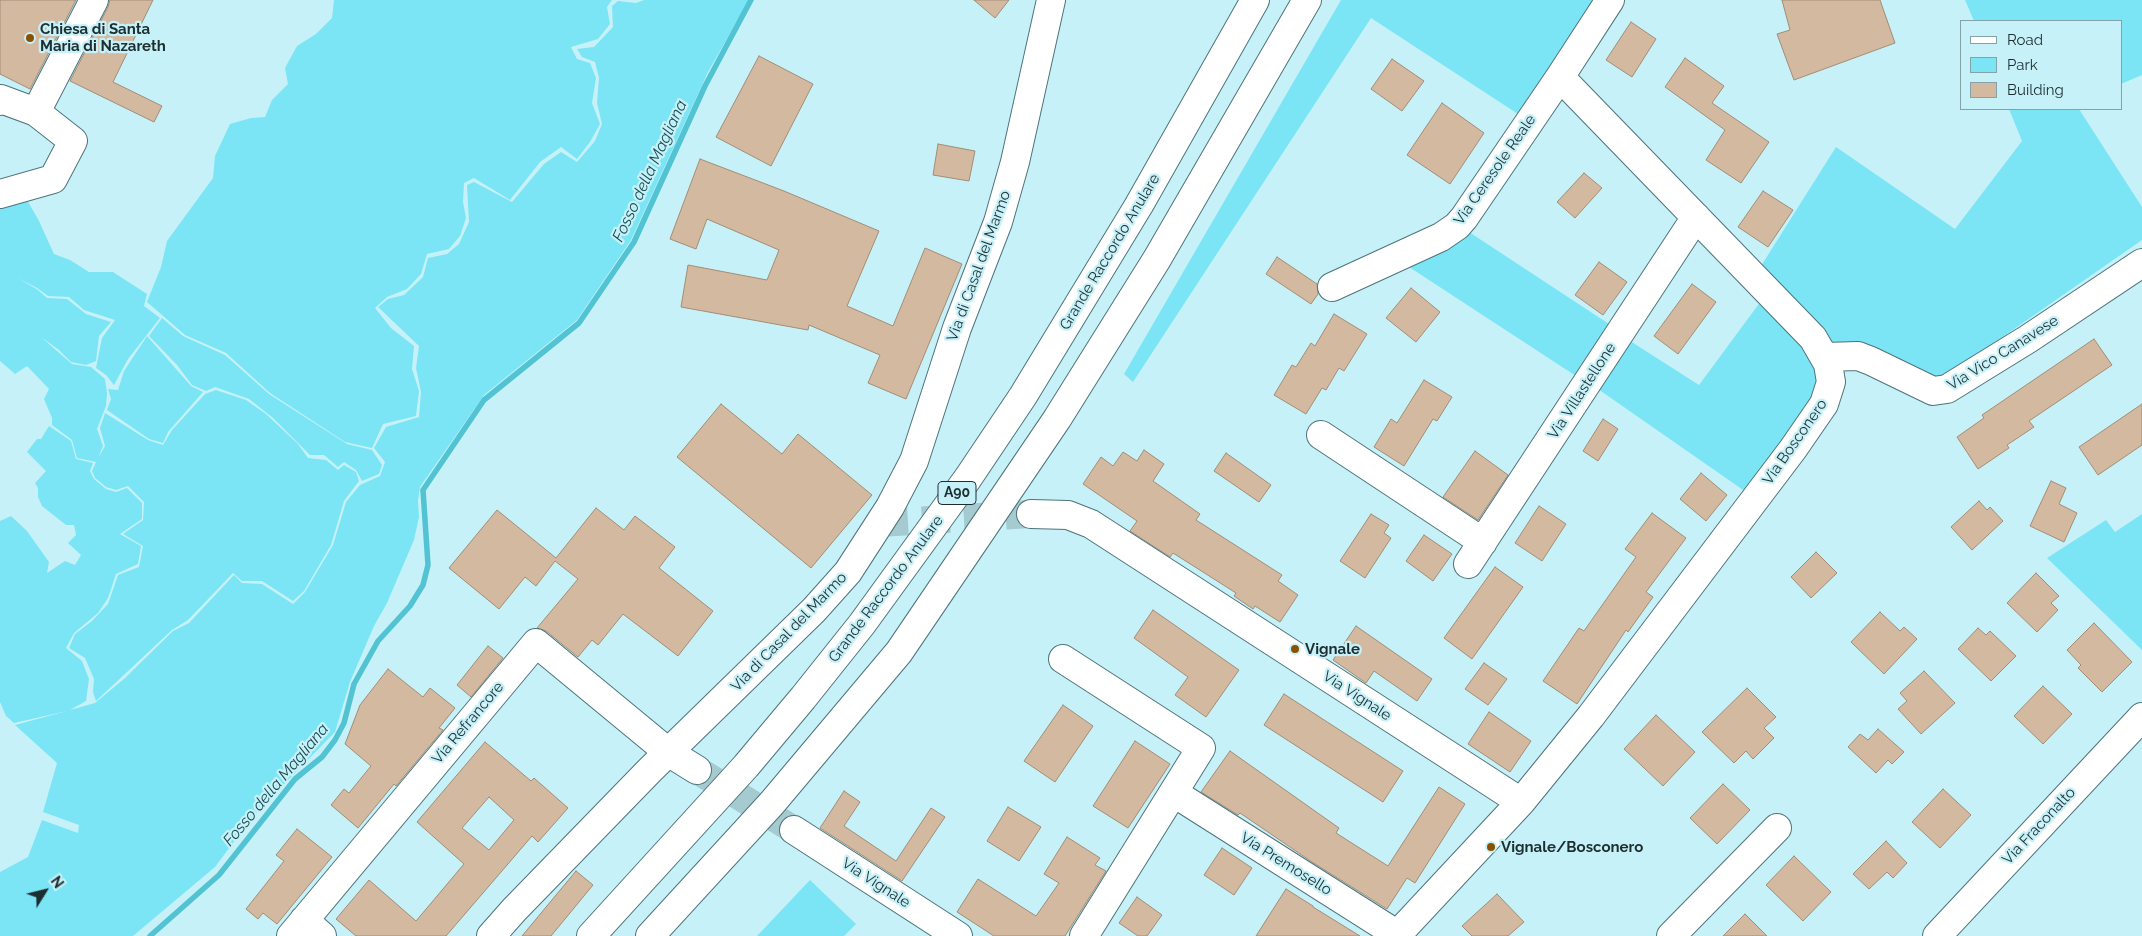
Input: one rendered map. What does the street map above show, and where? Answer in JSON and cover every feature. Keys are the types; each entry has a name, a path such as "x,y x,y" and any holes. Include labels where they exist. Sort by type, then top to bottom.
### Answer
{"main road":[{"path":"36,112 94,0"},
{"name":"Via di Casal del Marmo","path":"491,936 668,752 814,610 848,572 902,486 920,446 938,383 957,328 998,222 1015,162 1051,0"},
{"name":"Grande Raccordo Anulare","path":"591,936 727,788 797,705 867,617 968,478 1023,396 1139,206 1255,0"},
{"name":"A90","path":"650,936 772,803 899,652 988,524 1068,403 1157,259 1307,0"},
{"name":"Via Ceresole Reale","path":"1332,287 1441,237 1464,218 1610,0"},
{"name":"Via Bosconero","path":"1520,802 1603,700 1793,448 1817,414 1830,388 1831,376 1825,357 1804,327 1560,77"},
{"path":"0,101 36,112 73,141 53,179 0,194"},
{"name":"Via Villastellone","path":"1321,435 1476,553 1696,217"},
{"name":"Via Vico Canavese","path":"1825,357 1858,356 1933,391 1947,389 2142,263"},
{"name":"Via Vignale","path":"1031,514 1068,515 1091,524 1520,802"},
{"name":"Via Refrancore","path":"306,931 536,643 668,752"},
{"path":"1063,659 1201,748 1084,936"},
{"name":"Via Fraconalto","path":"1936,936 2142,717"},
{"path":"668,752 697,770"},
{"name":"Via Premosello","path":"1174,793 1397,935"},
{"path":"1397,935 1520,802"},
{"path":"1671,936 1777,828"},
{"name":"Via Vignale","path":"794,830 958,936"}],"green space":[{"path":"334,0 612,0 607,7 610,24 598,39 571,47 577,59 590,63 596,78 592,103 600,124 590,142 577,159 561,147 540,162 510,200 474,178 464,183 463,202 466,218 460,236 449,249 427,254 421,274 407,289 387,297 375,308 391,328 414,346 412,369 419,391 416,416 383,424 372,448 345,442 270,393 226,353 185,335 147,302 161,267 167,241 213,178 215,156 230,124 251,118 265,117 272,100 288,84 285,68 297,46 316,34 332,18"},
{"path":"644,0 749,0 708,72 631,240 577,320 484,395 420,487 418,501 419,517 414,540 350,682 335,732 253,816 215,867 133,936 0,936 0,872 28,857 42,820 78,833 79,825 43,812 57,763 15,725 67,711 14,723 6,716 0,702 0,521 11,516 27,531 49,562 47,573 65,561 75,565 81,555 68,543 76,535 74,525 66,525 42,506 35,483 46,471 27,452 37,439 41,439 49,426 71,441 76,459 93,463 90,471 94,479 106,489 116,492 127,488 142,503 142,519 120,534 141,546 138,564 116,574 108,598 98,613 74,633 66,648 82,661 89,679 86,701 70,710 95,703 125,678 173,631 189,623 234,575 242,583 262,584 293,604 305,592 333,545 346,502 360,485 380,476 385,462 374,448 386,427 419,417 421,392 416,368 419,346 378,307 388,299 404,295 423,277 428,258 447,254 459,244 469,222 467,185 474,182 512,202 544,164 561,152 577,162 595,141 602,124 597,103 599,78 595,62 582,57 577,49 594,47 613,27 612,6 618,1 636,3"},
{"path":"1341,0 1597,0 1518,114 1371,18 1133,382 1124,374"},
{"path":"1965,0 2142,0 2142,75 2122,84 2122,20 1974,20"},
{"path":"2009,110 2080,110 2142,207 2142,240 1938,382 1828,343 1761,266 1836,147 1955,229 2022,141"},
{"path":"27,200 54,254 70,260 89,272 113,272 147,294 144,306 160,318 128,359 114,385 106,375 96,368 102,338 115,320 84,310 69,297 48,296 18,278 47,298 67,299 86,314 111,322 99,336 96,361 86,365 71,362 59,350 41,337 72,364 91,367 105,379 106,406 97,429 103,446 98,458 105,446 100,428 105,413 148,440 163,445 172,430 205,394 216,390 246,400 266,414 298,444 308,458 326,460 338,470 344,465 356,472 359,481 344,501 331,545 304,591 293,601 262,581 242,581 233,573 188,620 172,630 96,701 93,692 94,679 85,658 69,648 75,634 92,621 108,604 118,575 139,567 143,546 123,534 143,520 144,502 128,486 116,490 106,487 95,478 92,471 96,462 77,458 72,440 52,425 52,418 44,399 49,389 27,366 15,374 0,361 0,205"},
{"path":"1466,230 1612,326 1579,378 1406,265"},
{"path":"1761,301 1812,355 1823,383 1746,492 1595,387 1627,339 1699,385"},
{"path":"162,318 183,336 225,355 269,394 347,444 372,450 382,465 379,474 362,481 356,470 344,462 338,467 324,455 310,455 273,418 249,399 215,387 206,391 192,385 177,365 149,336"},
{"path":"147,336 191,386 203,392 168,432 163,443 149,439 107,410 111,399 108,389 118,390 124,371"},
{"path":"2142,514 2142,650 2047,558 2106,520 2115,532"},
{"path":"810,880 856,924 844,936 757,936"}],"building":[{"name":"Chiesa di Santa Maria di Nazareth","path":"0,0 76,0 30,89 0,74"},
{"name":"Chiesa di Santa Maria di Nazareth","path":"110,0 153,0 113,82 162,106 154,122 70,81"},
{"path":"974,0 1009,0 995,18"},
{"path":"1782,0 1880,0 1895,43 1794,80 1777,34 1790,30"},
{"path":"1631,22 1656,39 1632,77 1606,60"},
{"path":"759,56 813,84 771,166 716,137"},
{"path":"1685,58 1724,86 1712,103 1769,142 1741,183 1706,160 1725,130 1665,87"},
{"path":"1392,59 1424,81 1402,111 1371,89"},
{"path":"1442,103 1484,133 1450,184 1407,155"},
{"path":"938,144 975,151 969,181 933,175"},
{"path":"700,159 784,191 879,231 847,306 893,326 925,248 962,264 906,399 868,383 880,355 809,325 808,330 681,307 688,265 767,280 779,250 707,219 696,249 670,239"},
{"path":"1584,173 1602,188 1575,218 1557,202"},
{"path":"1763,191 1793,210 1768,247 1738,227"},
{"path":"1277,257 1317,284 1318,294 1311,304 1266,274"},
{"path":"1599,262 1627,282 1603,315 1575,295"},
{"path":"1692,284 1716,302 1678,354 1654,336"},
{"path":"1411,288 1440,312 1416,342 1386,318"},
{"path":"1334,314 1367,334 1344,371 1339,368 1326,390 1322,388 1306,414 1274,395 1292,365 1296,367 1311,343 1315,346"},
{"path":"2094,339 2112,365 2029,421 2034,427 2007,445 2009,448 1978,469 1957,437 1984,418 1982,415"},
{"path":"1424,380 1452,397 1437,421 1433,419 1404,466 1374,447 1391,419 1397,423"},
{"path":"721,404 782,454 798,434 872,495 811,568 677,457"},
{"path":"2142,404 2142,445 2098,475 2079,447"},
{"path":"1603,419 1618,429 1598,461 1583,451"},
{"path":"1144,450 1164,464 1153,481 1200,514 1196,520 1282,575 1278,581 1298,595 1280,622 1255,606 1253,609 1234,596 1236,593 1173,553 1170,557 1130,531 1137,521 1083,484 1101,457 1113,466 1123,452 1137,461"},
{"path":"1475,451 1508,475 1478,520 1443,497"},
{"path":"1226,453 1271,485 1259,502 1214,471"},
{"path":"1701,473 1727,495 1706,521 1680,499"},
{"path":"2051,481 2066,488 2059,504 2077,513 2064,542 2030,526"},
{"path":"1979,501 1987,510 1990,507 2003,521 1972,550 1951,527"},
{"path":"1539,506 1566,524 1542,561 1515,543"},
{"path":"596,508 624,530 635,516 675,547 659,568 713,611 678,656 623,614 598,645 592,640 578,657 546,631 537,628 578,579 555,561 536,586 525,577 499,609 449,568 497,510 556,558"},
{"path":"1652,513 1686,538 1646,592 1653,597 1628,632 1626,630 1577,704 1543,681 1579,628 1584,631 1636,557 1625,549"},
{"path":"1371,514 1389,525 1384,533 1391,538 1365,578 1340,561"},
{"path":"1424,535 1452,554 1433,581 1406,561"},
{"path":"1816,552 1837,573 1811,598 1791,577"},
{"path":"1495,567 1523,587 1472,659 1444,638"},
{"path":"2036,573 2059,596 2051,603 2058,610 2037,632 2007,603"},
{"path":"1153,610 1239,670 1206,717 1175,695 1188,677 1134,638"},
{"path":"1880,612 1900,631 1904,627 1917,639 1884,674 1851,642"},
{"path":"2094,623 2132,662 2102,692 2078,668 2081,665 2067,650"},
{"path":"1356,626 1432,679 1417,701 1374,671 1366,683 1333,660"},
{"path":"1978,628 1986,635 1990,631 2016,656 1991,681 1958,649"},
{"path":"488,646 503,658 471,697 457,685"},
{"path":"1484,663 1507,679 1488,705 1465,689"},
{"path":"388,669 423,697 430,688 455,708 439,728 443,730 396,786 394,784 358,828 331,805 344,789 349,793 371,766 345,744 360,705"},
{"path":"1924,671 1955,703 1921,734 1898,709 1907,701 1900,693"},
{"path":"2043,686 2072,714 2043,744 2014,716"},
{"path":"1747,688 1776,717 1764,728 1774,738 1753,759 1746,751 1734,763 1702,732"},
{"path":"1284,694 1403,771 1383,802 1264,725"},
{"path":"1063,705 1093,726 1055,782 1024,761"},
{"path":"1489,712 1531,741 1510,772 1468,744"},
{"path":"1656,715 1695,752 1663,786 1624,749"},
{"path":"1878,729 1904,752 1892,764 1888,760 1876,773 1848,747 1860,734 1868,740"},
{"path":"1135,741 1170,764 1128,828 1093,806"},
{"path":"485,742 531,781 534,778 568,808 538,842 532,836 446,936 356,936 336,919 369,880 416,921 464,864 417,822","holes":["489,797 514,820 489,850 462,828"]},
{"path":"1230,751 1339,828 1336,833 1388,866 1439,787 1465,804 1415,883 1407,878 1387,909 1312,862 1240,813 1238,815 1201,792"},
{"path":"1723,784 1750,810 1717,844 1690,818"},
{"path":"1943,789 1971,815 1940,848 1912,822"},
{"path":"844,791 860,802 844,826 896,861 931,808 945,817 902,881 820,828"},
{"path":"1008,807 1041,827 1019,861 987,841"},
{"path":"297,829 332,857 277,924 263,913 258,919 246,909 284,861 276,855"},
{"path":"1067,837 1100,858 1095,865 1106,871 1065,936 994,936 957,912 978,879 1036,916 1059,883 1044,874"},
{"path":"1886,841 1907,863 1893,878 1887,872 1869,889 1853,874"},
{"path":"1222,848 1252,868 1234,895 1204,875"},
{"path":"1794,856 1831,892 1803,921 1766,885"},
{"path":"576,871 593,885 551,936 522,936"},
{"path":"1286,889 1313,907 1360,936 1256,936"},
{"path":"1497,894 1524,922 1508,936 1472,936 1462,926"},
{"path":"1137,897 1162,915 1147,936 1138,936 1119,923"},
{"path":"1745,914 1767,936 1723,936"}],"waterway":[{"name":"Fosso della Magliana","path":"150,936 219,875 295,779 322,757 335,740 344,723 354,684 378,641 410,606 423,585 428,565 423,490 484,400 579,323 634,242 705,86 751,0"}],"tunnel":[{"path":"880,523 1031,514"},
{"path":"697,770 794,830"}],"place":[{"name":"Chiesa di Santa Maria di Nazareth","path":"30,38"},
{"name":"Vignale","path":"1295,649"},
{"name":"Vignale/Bosconero","path":"1491,847"}]}
